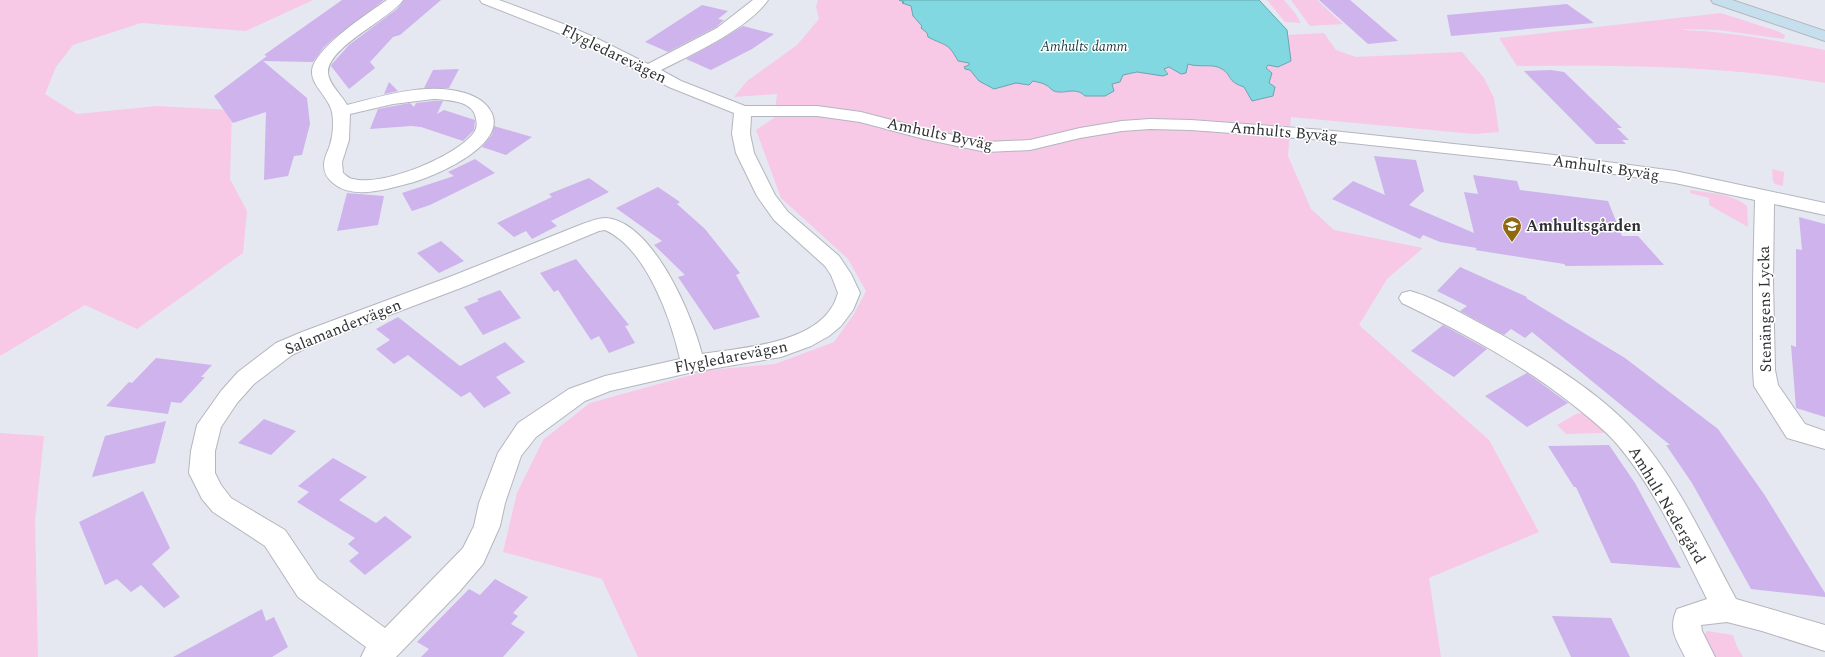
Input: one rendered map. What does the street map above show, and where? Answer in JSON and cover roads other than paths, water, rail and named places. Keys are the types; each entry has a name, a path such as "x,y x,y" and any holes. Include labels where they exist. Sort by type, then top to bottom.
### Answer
{"street":[{"path":"341,112 413,96 443,94 474,102 485,116 484,131 472,146 452,160 418,175 390,183 366,187 351,185 339,180 334,174 332,161 340,140 341,112 335,97 320,73 320,65 330,52 396,0"},
{"name":"Flygledarevägen","path":"382,651 449,583 473,556 487,526 492,503 510,453 527,430 552,411 594,387 693,364 781,349 804,341 821,331 833,320 842,310 849,293 841,274 832,261 781,216 766,196 745,153 741,134 744,111 696,93 579,35 487,0"},
{"path":"649,70 711,39 734,24 761,0"},
{"path":"1718,0 1825,36"},
{"name":"Amhults Byväg","path":"744,111 817,111 861,117 924,134 986,147 1030,145 1080,133 1122,126 1150,124 1191,125 1324,135 1614,168 1675,177 1825,209"},
{"name":"Stenängens Lycka","path":"1765,195 1763,282 1764,370 1766,386 1796,431 1825,440"},
{"name":"Salamandervägen","path":"382,651 361,628 308,588 275,538 222,505 211,492 202,473 203,451 209,425 246,378 269,359 310,337 459,281 602,224 617,228 635,243 655,270 674,302 693,364"},
{"name":"Amhult Nedergård","path":"1410,298 1480,332 1519,354 1566,386 1599,412 1626,438 1646,464 1676,514 1727,609"},
{"path":"1700,657 1687,632 1687,618 1703,612 1727,609 1762,618 1825,638"}],"water":[{"name":"Amhults damm","path":"899,0 1259,0 1287,30 1291,61 1278,67 1268,65 1266,68 1272,73 1269,83 1275,87 1273,96 1252,101 1244,87 1232,81 1228,74 1222,69 1214,66 1197,66 1188,64 1186,73 1181,74 1169,67 1164,69 1168,74 1163,76 1137,72 1123,75 1120,82 1112,84 1114,91 1105,96 1085,96 1081,93 1073,91 1058,92 1045,84 1033,81 1029,85 1016,83 994,89 979,81 970,70 965,69 964,67 969,65 969,63 958,61 949,47 928,37 927,33 921,28 922,26 913,16 911,6 902,3 904,2"}],"place":[{"name":"Amhultsgården","path":"1512,243"}]}
